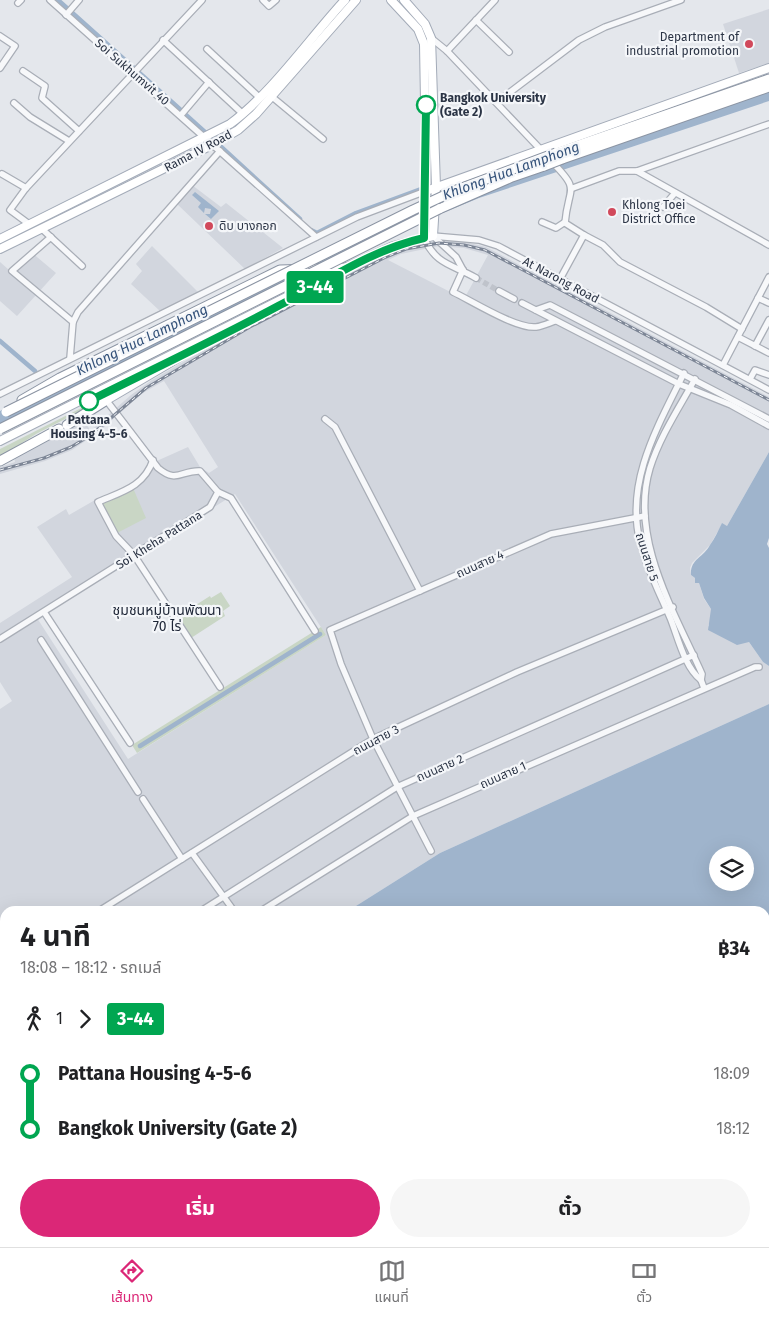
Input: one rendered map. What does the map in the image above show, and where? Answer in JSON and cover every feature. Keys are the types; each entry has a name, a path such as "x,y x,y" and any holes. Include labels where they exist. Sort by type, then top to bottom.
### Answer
{"highway":[{"path":"3,414 454,191 769,78"},
{"path":"0,429 431,212 512,177 769,87"},
{"path":"3,414 60,378 280,270 337,269"},
{"path":"0,461 63,427 102,396"}],"main road":[{"name":"Rama IV Road","path":"0,238 205,137 243,114 345,0"},
{"name":"Rama IV Road","path":"0,249 214,144 238,130 271,96 356,0"},
{"path":"391,0 427,38 426,210 424,236"},
{"path":"404,0 422,20 427,38 436,188 433,233"},
{"path":"426,191 542,151 769,68"},
{"path":"29,224 42,229"},
{"name":"At Narong Road","path":"0,441 102,396 337,269 393,246 433,233"},
{"name":"At Narong Road","path":"0,446 316,286 337,269"}],"street":[{"name":"Soi Sukhumvit 40","path":"50,0 69,12 132,73 214,144 316,238"},
{"path":"69,12 79,0"},
{"path":"29,224 10,210 26,188 202,0"},
{"path":"263,0 269,6 276,0"},
{"path":"447,51 495,0"},
{"path":"497,102 579,40 605,27 681,0"},
{"path":"476,20 509,52"},
{"path":"0,36 15,46 0,68"},
{"path":"427,38 447,51 565,175 573,188 565,222 556,228 542,222"},
{"path":"163,40 243,114"},
{"path":"208,48 259,97"},
{"path":"23,71 45,86 42,98 79,131"},
{"path":"181,115 209,82"},
{"path":"271,96 323,138"},
{"path":"14,103 30,117 69,142"},
{"path":"573,188 619,171 637,171 769,124"},
{"path":"70,358 73,322 84,303 220,150"},
{"path":"637,171 769,245"},
{"path":"2,174 26,188"},
{"path":"0,394 357,217 426,191"},
{"path":"662,207 675,193"},
{"path":"565,222 568,227 603,245 620,262 706,307 742,329"},
{"path":"42,229 82,266"},
{"path":"433,233 456,257 463,270"},
{"name":"At Narong Road","path":"433,233 488,242 769,390"},
{"path":"560,279 584,235"},
{"path":"424,236 432,253 441,262 449,267 463,270 476,278"},
{"path":"51,237 12,271 73,322"},
{"path":"463,270 454,292 504,318 526,326 537,327 555,321"},
{"path":"723,365 769,277"},
{"path":"499,291 514,299"},
{"path":"758,298 769,303"},
{"path":"522,303 679,384 732,403 769,419"},
{"path":"536,310 550,305 695,379 769,426"},
{"path":"755,346 769,320"},
{"path":"738,337 769,353"},
{"path":"750,379 755,370 769,375"},
{"name":"ถนนสาย 5","path":"684,373 643,463 637,492 636,518 641,544 670,609 694,655 702,674 701,680 704,688"},
{"name":"ถนนสาย 5","path":"695,379 652,461 647,478 645,516 650,546 670,609 687,658 696,676 701,680"},
{"path":"102,396 168,476 184,475 196,470 204,472 218,492 231,498 315,631"},
{"path":"325,418 335,427 420,591"},
{"path":"153,460 141,482 132,488 98,502 116,536 134,555 220,687"},
{"name":"Soi Kheha Pattana","path":"0,640 210,507 218,492"},
{"name":"ถนนสาย 4","path":"373,739 330,630 551,534 645,516"},
{"name":"ถนนสาย 3","path":"107,906 373,739 516,672 670,609"},
{"path":"44,612 130,743"},
{"path":"41,640 138,792"},
{"name":"ถนนสาย 2","path":"209,906 397,787 694,655"},
{"name":"ถนนสาย 1","path":"269,906 413,816 704,688 759,667"},
{"path":"373,739 431,851"},
{"path":"143,799 182,859"},
{"path":"192,853 230,906"}],"shaded area":[{"name":"Department of industrial promotion","path":"769,9 769,63 739,73 723,24"},
{"name":"ดิบ บางกอก","path":"192,185 221,207 226,203 283,248 245,269 176,203"},
{"path":"439,240 465,242 486,247 769,397 769,452 727,526 722,524 710,545 692,563 690,568 691,575 695,578 695,583 699,583 704,599 711,609 712,616 708,626 749,642 763,662 769,666 769,704 440,853 356,906 0,906 0,709 12,701 0,682 0,623 72,577 37,527 66,509 69,515 95,500 135,483 141,479 150,464 188,447 200,467 209,473 218,467 164,381 141,394 100,431 72,450 45,461 0,474 0,467 15,462 14,457 81,424 87,424 90,431 131,395 152,380 249,324 399,248","holes":["439,246 464,248 488,255 464,299 388,260 401,254","235,494 326,635 128,759 37,618"]},
{"path":"152,246 198,292 160,311 131,284 142,271 136,264"},
{"path":"31,252 56,273 17,316 0,301 0,262 9,270"}],"green space":[{"path":"99,399 100,401 36,434 0,457 0,449"},
{"path":"133,488 146,518 117,533 101,502"},
{"path":"221,592 230,606 223,611 225,616 191,638 177,617 210,596 211,598"},
{"path":"321,627 326,635 137,753 132,745"}],"water":[{"name":"Khlong Hua Lamphong","path":"769,76 769,101 479,198 416,224 0,427 0,411 7,407 423,201"},
{"path":"195,192 219,211 211,219 205,214 210,214 211,209 205,208 204,213 198,207 201,203 192,195"},
{"path":"769,452 769,538 767,544 769,548 769,666 763,662 749,642 737,645 708,630 711,609 704,598 699,583 695,583 691,570 715,537 722,523 727,526"},
{"path":"769,704 769,906 356,906 440,853"}],"waterway":[{"path":"58,0 183,112"},
{"path":"186,115 206,133"},
{"path":"218,144 300,219"},
{"path":"311,230 317,233 356,213 421,189"},
{"path":"0,341 35,371"},
{"path":"140,746 320,634"}],"tunnel":[{"path":"476,278 499,291"}],"railway":[{"path":"0,470 44,458 71,447 91,435 146,388 250,327 386,257 406,249 439,243 464,245 485,250 769,400"}],"bus line":[{"name":"3-44","path":"89,401 268,312 332,278 346,268 393,246 424,238 426,105"}],"place":[{"name":"Department of industrial promotion","path":"749,44"},
{"name":"Bangkok University (Gate 2)","path":"426,105"},
{"name":"Khlong Toei District Office","path":"612,212"},
{"name":"ดิบ บางกอก","path":"209,226"},
{"name":"Pattana Housing 4-5-6","path":"89,401"}],"district":[{"name":"ชุมชนหมู่บ้านพัฒนา 70 ไร่","path":"167,618"}]}
